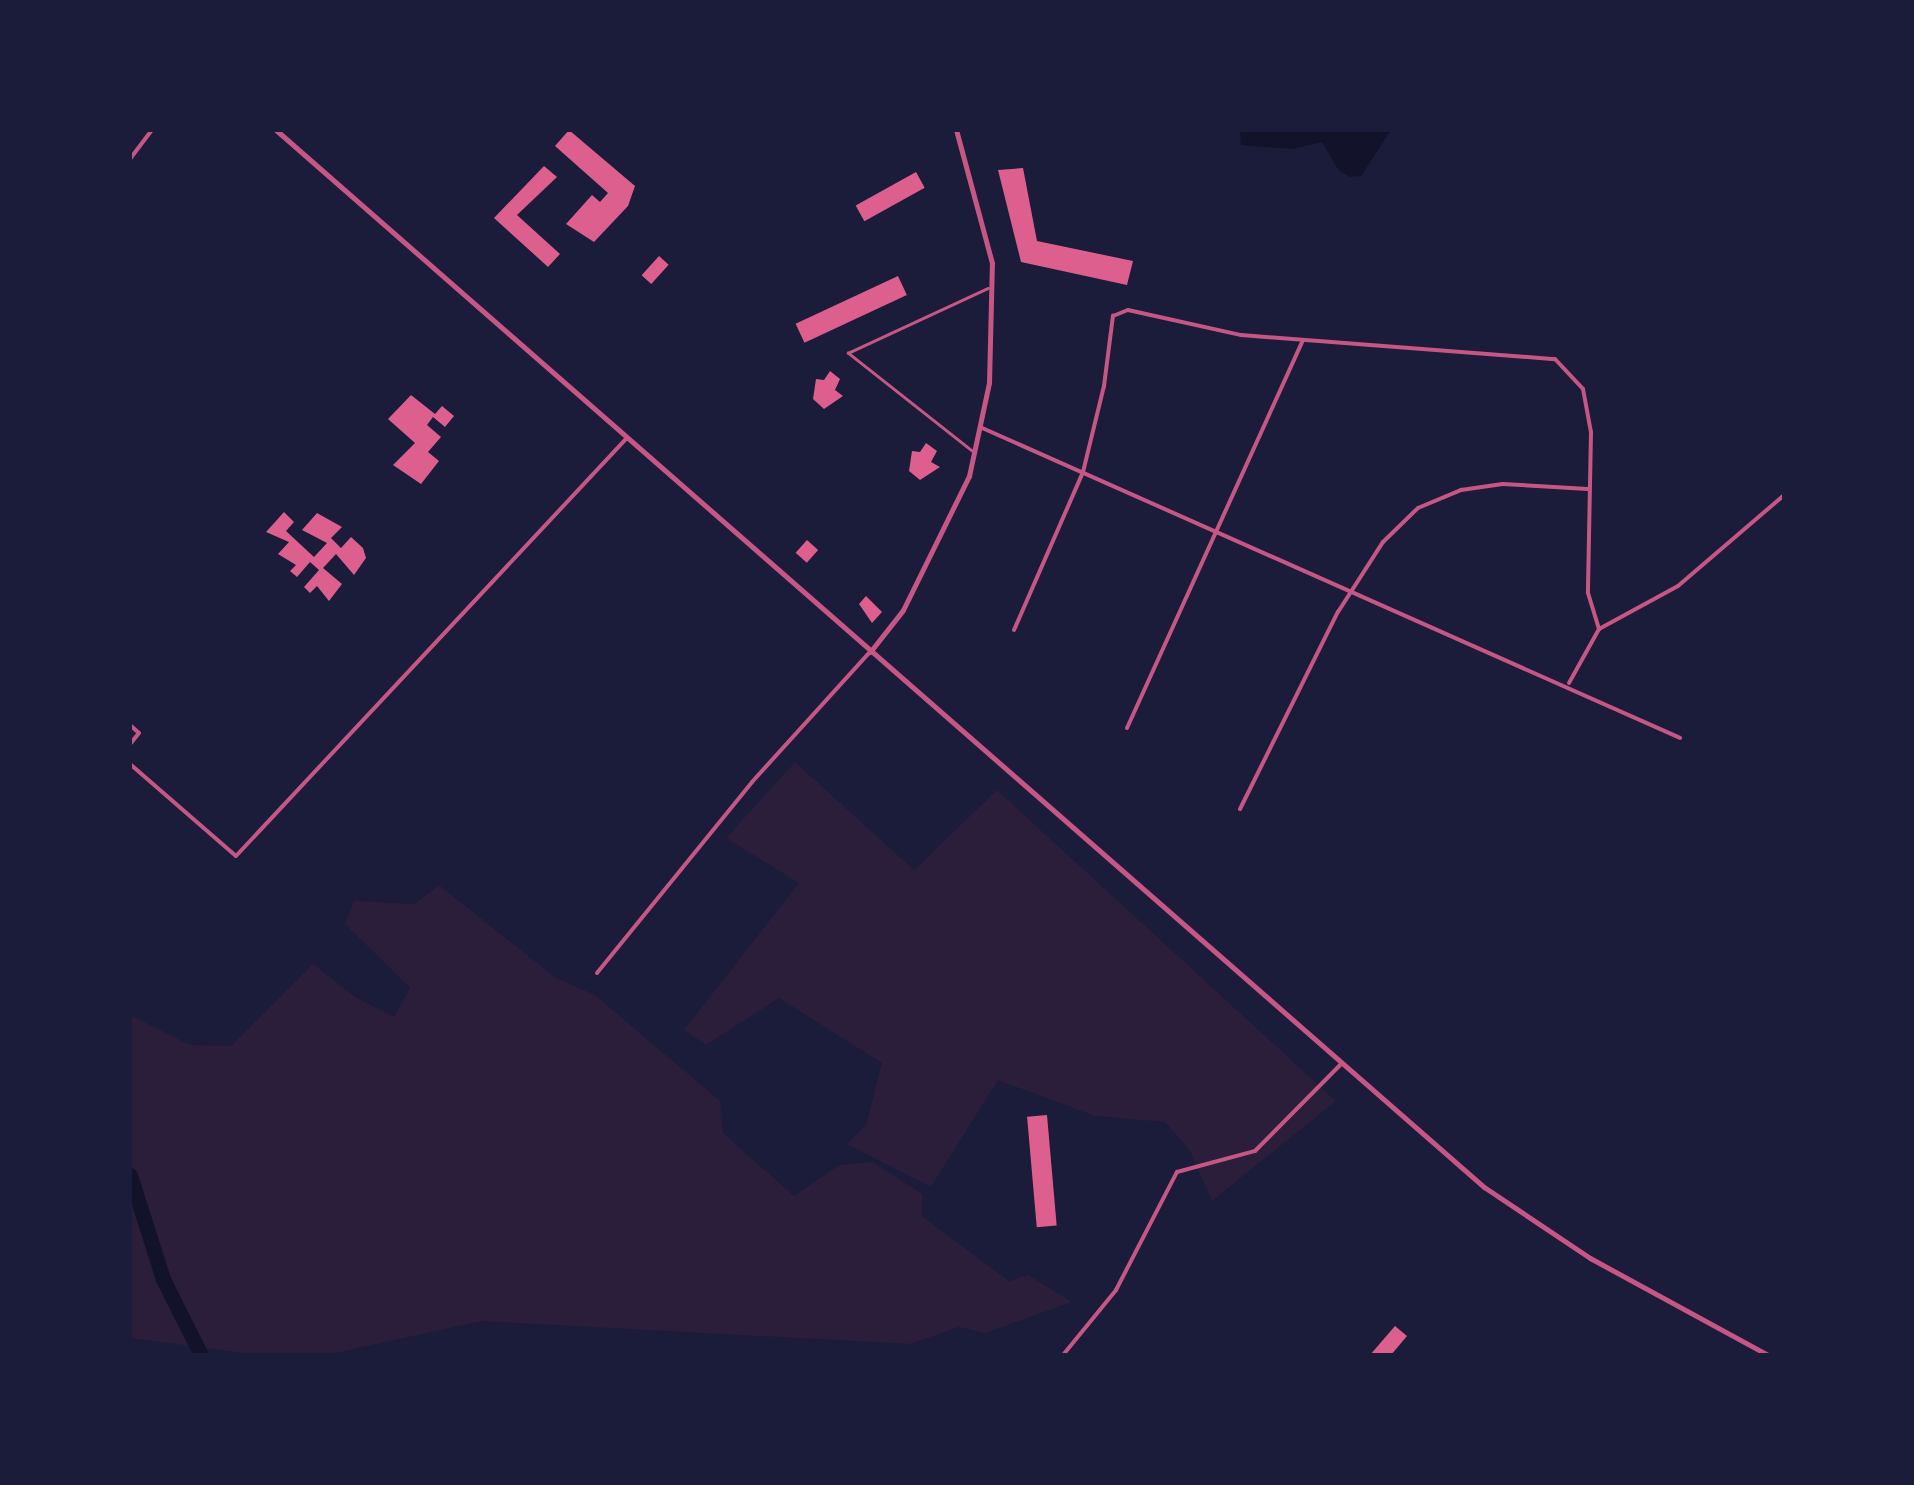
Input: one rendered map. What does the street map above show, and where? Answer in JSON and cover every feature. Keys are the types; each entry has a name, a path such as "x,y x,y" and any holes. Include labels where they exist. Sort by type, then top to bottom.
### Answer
{"street":[{"path":"130,159 152,130"},
{"path":"276,130 1340,1066 1484,1187 1590,1258 1768,1355"},
{"path":"596,973 752,782 903,610 974,452 994,286 982,208 956,130"},
{"path":"1014,630 1083,472 1104,386 1109,328 1118,311 1302,342 1555,359 1583,389 1592,432 1588,593 1600,628"},
{"path":"1127,728 1220,532 1302,342"},
{"path":"980,427 1568,684 1680,738"},
{"path":"130,764 236,856 625,440"},
{"path":"1240,809 1353,591 1383,542 1418,508 1461,490 1503,484 1588,489"},
{"path":"1568,684 1600,628 1678,586 1784,495"},
{"path":"130,726 139,734 130,744"},
{"path":"1063,1355 1116,1290 1177,1172 1255,1151 1340,1066"}],"lane":[{"path":"974,452 848,353 994,286"}],"shaded area":[{"path":"1240,130 1391,130 1361,176 1351,177 1339,171 1322,142 1293,149 1241,145"},
{"path":"795,762 914,870 997,790 1336,1101 1212,1201 1189,1149 1165,1122 1095,1116 998,1080 931,1187 847,1144 866,1125 882,1063 779,998 706,1045 684,1030 799,883 726,838"},
{"path":"439,885 556,978 595,995 720,1101 723,1133 794,1196 839,1165 873,1162 922,1194 922,1216 1009,1281 1028,1275 1072,1302 985,1333 959,1327 910,1344 482,1321 326,1355 260,1355 130,1338 130,1015 190,1045 231,1046 313,964 357,998 394,1017 410,988 345,924 354,901 414,904"}],"building":[{"path":"569,130 635,186 628,206 594,242 566,224 592,195 600,202 608,193 555,146"},
{"path":"544,166 557,177 517,215 560,254 548,267 494,218"},
{"path":"1023,168 1037,241 1133,261 1127,285 1021,262 998,170"},
{"path":"916,172 925,188 864,221 856,205"},
{"path":"659,256 669,265 651,284 642,275"},
{"path":"898,276 907,295 804,343 796,324"},
{"path":"830,371 840,379 835,390 843,396 824,409 813,399 816,379 824,380"},
{"path":"411,395 435,414 442,406 454,416 445,427 433,417 427,425 441,437 428,452 439,461 421,484 393,465 415,443 388,419"},
{"path":"926,443 937,451 931,462 940,467 920,480 909,471 912,451 920,452"},
{"path":"284,512 294,522 286,531 314,557 327,543 302,530 317,513 342,527 331,538 341,548 351,537 363,548 366,558 354,575 336,554 323,568 342,584 329,601 317,586 310,593 304,587 319,570 310,562 297,577 290,571 296,565 278,554 289,542 266,532"},
{"path":"807,540 818,550 807,563 796,553"},
{"path":"866,596 882,612 872,623 859,604"},
{"path":"1047,1115 1057,1226 1037,1227 1027,1117"},
{"path":"1395,1326 1407,1336 1391,1355 1370,1355"}],"waterway":[{"path":"130,1175 163,1279 201,1355"}]}
